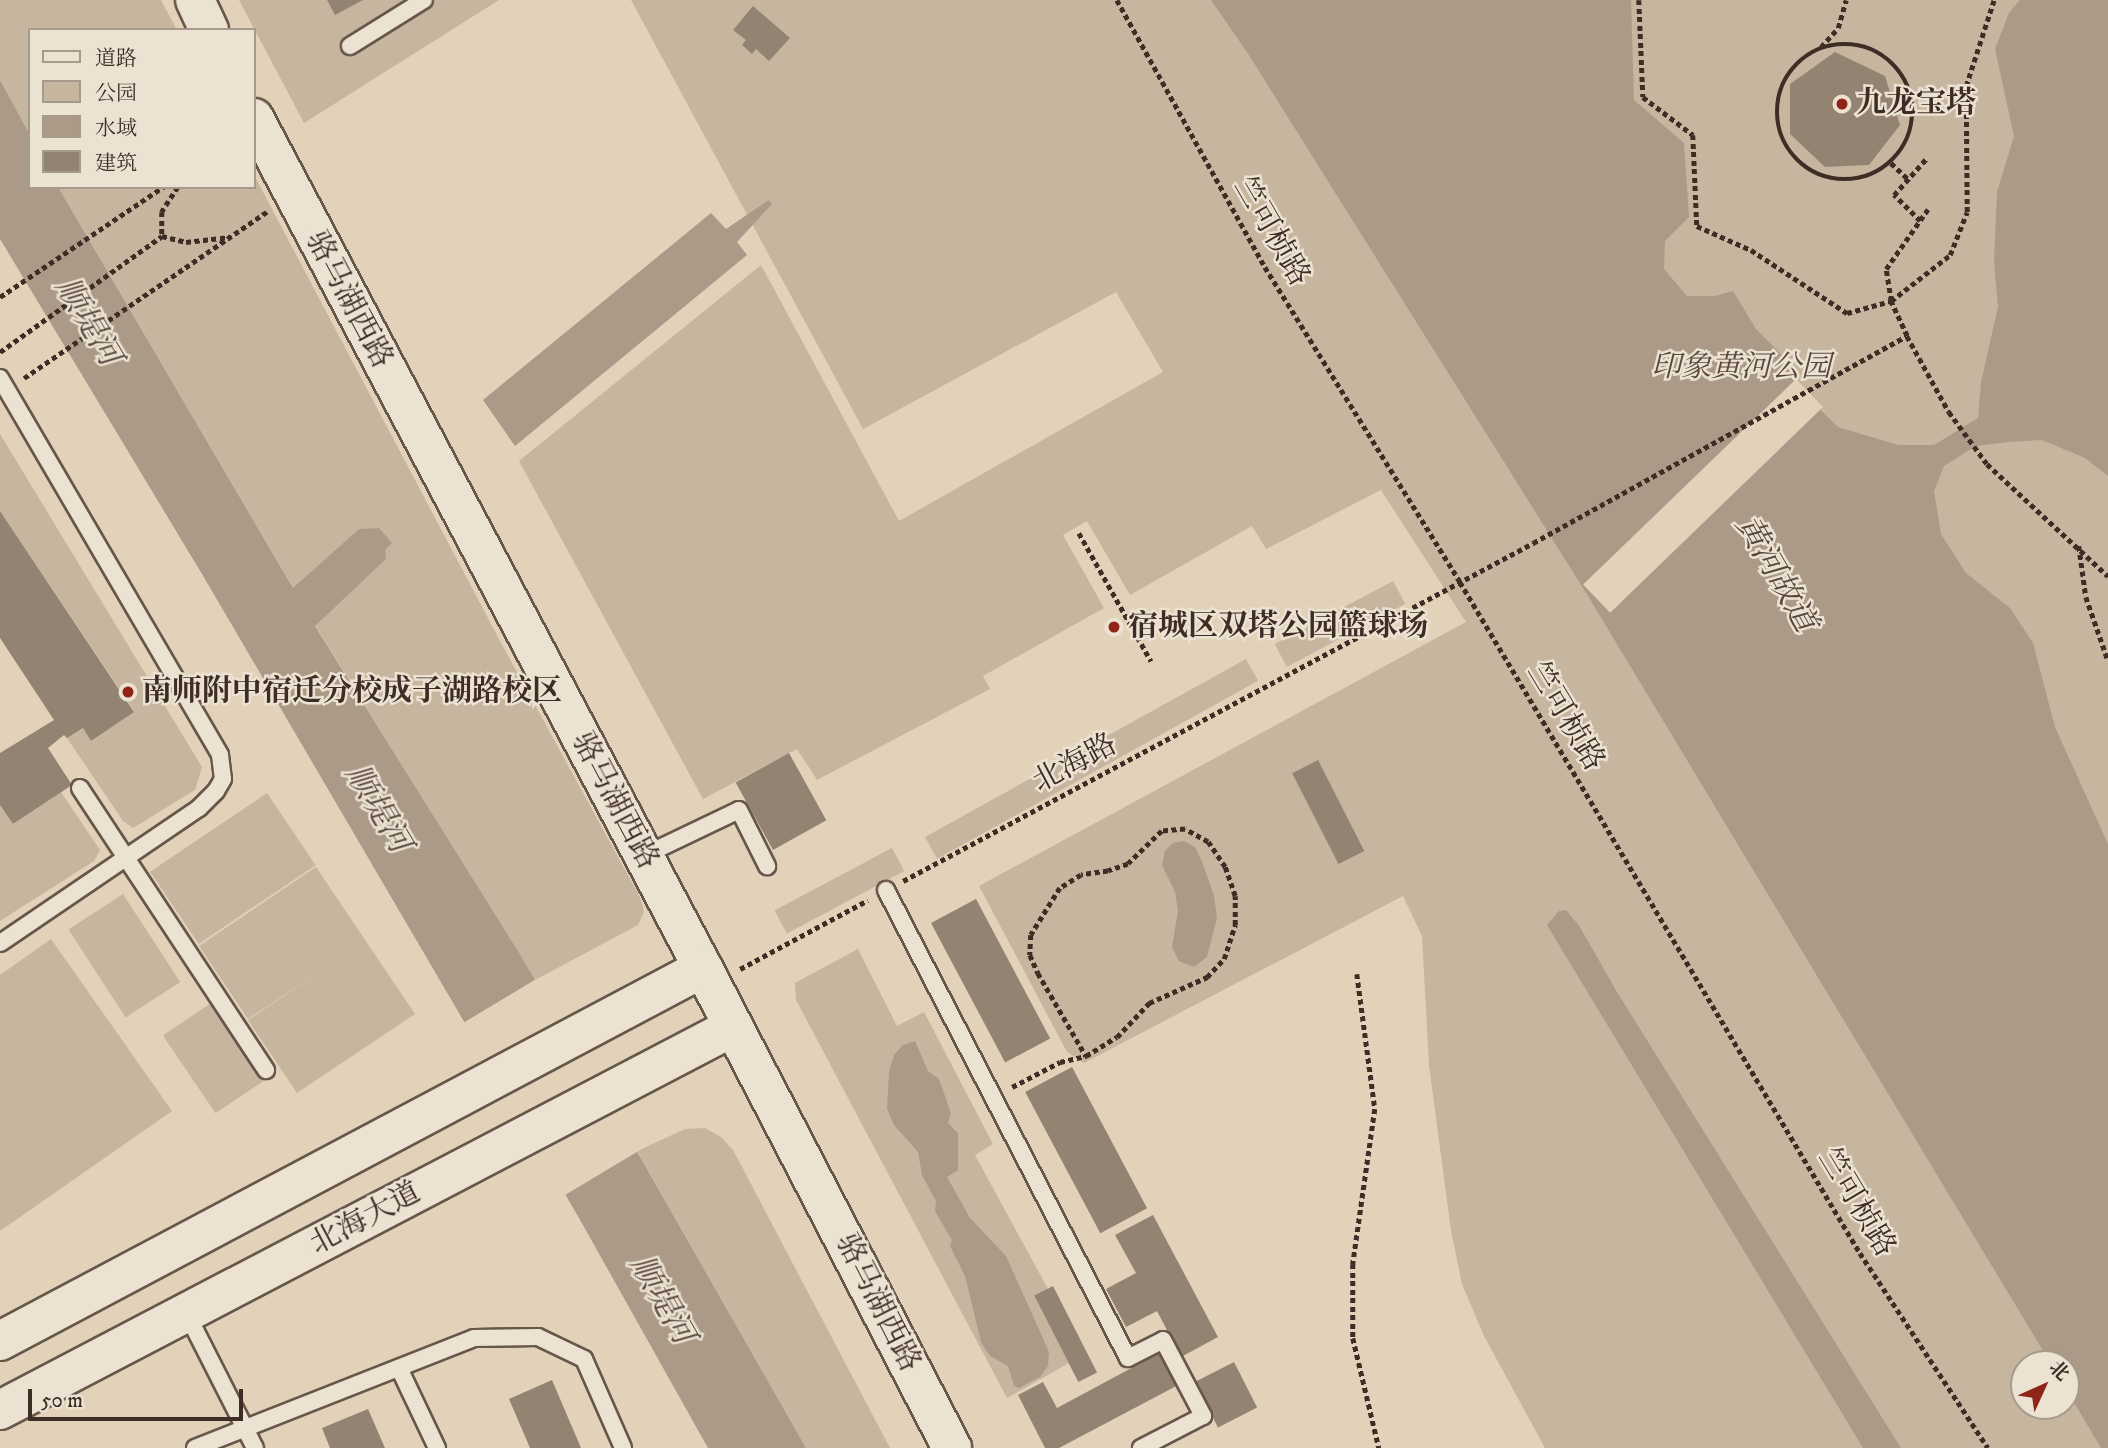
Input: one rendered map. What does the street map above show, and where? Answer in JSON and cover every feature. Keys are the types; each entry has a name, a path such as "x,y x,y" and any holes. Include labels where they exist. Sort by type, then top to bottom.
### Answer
{"street":[{"path":"195,0 208,28"},
{"name":"骆马湖西路","path":"256,122 952,1448"},
{"path":"0,1341 625,1009 707,977"},
{"name":"北海大道","path":"0,1410 733,1027"}],"lane":[{"path":"350,46 424,0"},
{"path":"0,378 220,755 223,779 216,791 199,808 0,943"},
{"path":"80,788 265,1070"},
{"path":"643,856 739,810 767,866"},
{"path":"886,890 1128,1357 1163,1340 1203,1416 1141,1448"},
{"path":"187,1314 255,1448"},
{"path":"195,1448 474,1338 538,1337 584,1359 623,1448"},
{"path":"399,1368 437,1448"}],"path":[{"name":"竺可桢路","path":"1117,0 1265,267 1460,582 1860,1253 1987,1448"},
{"path":"1639,0 1643,97 1693,135 1697,226 1751,250 1847,313 1891,301 1950,255 1967,212 1966,86 1994,0"},
{"path":"1821,47 1838,27 1846,0"},
{"path":"1844,43 1867,47 1888,58 1903,76 1912,99 1912,122 1905,144 1891,163 1870,175 1847,180 1826,178 1806,169 1791,154 1780,135 1776,114 1778,93 1787,73 1802,57 1821,47 1844,43"},
{"path":"1920,221 1895,195 1926,159"},
{"path":"1891,163 1909,180"},
{"path":"0,296 160,189"},
{"path":"162,236 162,212 177,189"},
{"path":"45,364 292,195"},
{"path":"1928,209 1886,269 1891,301 1907,336 1949,412 1987,464 2079,546 2108,576"},
{"path":"0,352 162,236 186,242 232,236"},
{"name":"北海路","path":"707,977 886,890 1533,543 1907,336"},
{"path":"1079,533 1151,661"},
{"path":"2079,546 2086,597 2108,660"},
{"path":"993,1097 1060,1062 1086,1056 1117,1037 1149,1003 1206,977 1224,959 1236,925 1235,896 1225,867 1208,842 1185,829 1162,831 1128,864 1108,871 1081,875 1060,888 1031,935 1030,955 1038,974 1086,1056"},
{"path":"1357,974 1375,1109 1353,1264 1353,1338 1379,1448"}],"green space":[{"path":"0,0 161,0 176,28 28,28 28,131 0,80"},
{"path":"239,0 499,0 304,123"},
{"name":"印象黄河公园","path":"631,0 2108,0 2108,1448 1545,1448 1484,1336 1462,1284 1451,1231 1429,1065 1422,936 1403,896 1084,1063 1067,1052 979,886 1466,622 1381,490 1266,549 1252,526 1130,595 1087,521 1063,535 1104,608 983,676 990,689 817,780 797,749 703,799 519,461 761,265 899,521 1163,372 1116,292 863,429"},
{"path":"256,179 499,639 641,899 644,912 638,925 535,980 315,625 59,189 256,189"},
{"path":"0,434 202,767 195,790 133,828 123,821 67,738 83,728 91,740 134,711 0,511"},
{"path":"1393,581 1405,604 1287,667 1275,644"},
{"path":"1246,659 1258,681 937,859 925,837"},
{"path":"61,792 100,850 94,861 0,921 0,805 13,824"},
{"path":"267,793 316,865 199,944 150,872"},
{"path":"892,848 904,871 787,933 775,910"},
{"path":"316,867 415,1014 297,1093 248,1020 331,964 248,1019 199,946"},
{"path":"123,894 180,982 126,1017 68,929"},
{"path":"51,939 172,1111 0,1231 0,975"},
{"path":"858,949 897,1026 924,1012 993,1144 975,1155 1048,1289 1035,1296 1069,1363 1007,1398 796,1000 795,983"},
{"path":"211,1003 264,1081 215,1113 163,1035"},
{"path":"705,1128 721,1137 733,1150 890,1448 806,1448 637,1151 685,1129"}],"water":[{"name":"黄河故道","path":"1211,0 1631,0 1634,100 1684,143 1689,217 1665,241 1664,269 1687,296 1715,296 1733,291 1756,329 1781,354 1796,386 1838,427 1898,445 1934,445 1978,418 1981,382 1998,307 1994,262 1997,192 2014,136 1995,49 2009,13 2020,0 2108,0 2108,476 2085,458 2042,440 2009,442 1976,446 1944,466 1934,491 1941,534 1966,573 2010,608 2033,643 2055,727 2108,844 2108,1448 2101,1448 2080,1413 2080,1350 2043,1350 1588,596 1247,52"},
{"name":"顺堤河","path":"0,80 28,131 28,189 59,189 293,588 359,529 379,528 392,543 385,550 386,559 315,626 519,953 643,1162 806,1448 708,1448 579,1218 202,574 0,239"},
{"path":"769,200 772,204 737,242 747,255 515,446 483,400 711,213 726,229"},
{"path":"1184,841 1195,847 1203,864 1214,896 1217,918 1207,957 1194,967 1179,961 1172,947 1178,911 1175,892 1162,865 1165,851 1173,843"},
{"path":"1566,910 1580,927 1617,992 1901,1448 1863,1448 1547,925 1559,911"},
{"path":"915,1041 928,1071 938,1078 951,1114 948,1123 958,1133 958,1170 947,1177 970,1218 1006,1256 1049,1352 1048,1366 1040,1377 1019,1388 1014,1386 1008,1366 990,1356 981,1342 965,1276 950,1246 952,1240 935,1211 936,1201 922,1175 918,1152 894,1125 887,1109 889,1072 894,1055 903,1045"}],"pier":[{"path":"1796,379 1823,407 1610,613 1583,585"},
{"path":"538,978 641,1149 565,1195 462,1024"}],"building":[{"path":"327,0 363,0 335,15"},
{"path":"753,6 790,38 769,61 756,49 752,54 742,45 746,40 733,30"},
{"name":"九龙宝塔","path":"1835,52 1885,76 1900,125 1869,165 1825,167 1790,134 1790,84"},
{"path":"0,511 134,712 91,741 83,728 67,738 64,735 48,748 72,785 13,824 0,805 0,753 54,720 0,638"},
{"path":"789,753 826,820 773,850 736,783"},
{"path":"1318,760 1364,851 1338,864 1292,773"},
{"path":"976,899 1050,1039 1005,1062 931,923"},
{"path":"1072,1067 1147,1208 1100,1233 1025,1092"},
{"path":"1153,1215 1218,1337 1181,1357 1157,1311 1126,1327 1106,1289 1136,1273 1115,1235"},
{"path":"1053,1286 1097,1372 1078,1382 1034,1296"},
{"path":"1165,1350 1182,1383 1059,1448 1045,1448 1018,1395 1043,1382 1057,1408"},
{"path":"1234,1362 1257,1407 1218,1427 1195,1382"},
{"path":"552,1380 581,1448 530,1448 509,1399"},
{"path":"368,1409 385,1448 330,1448 322,1428"}],"place":[{"name":"九龙宝塔","path":"1842,104"},
{"name":"宿城区双塔公园篮球场","path":"1114,627"},
{"name":"南师附中宿迁分校成子湖路校区","path":"128,692"}]}
